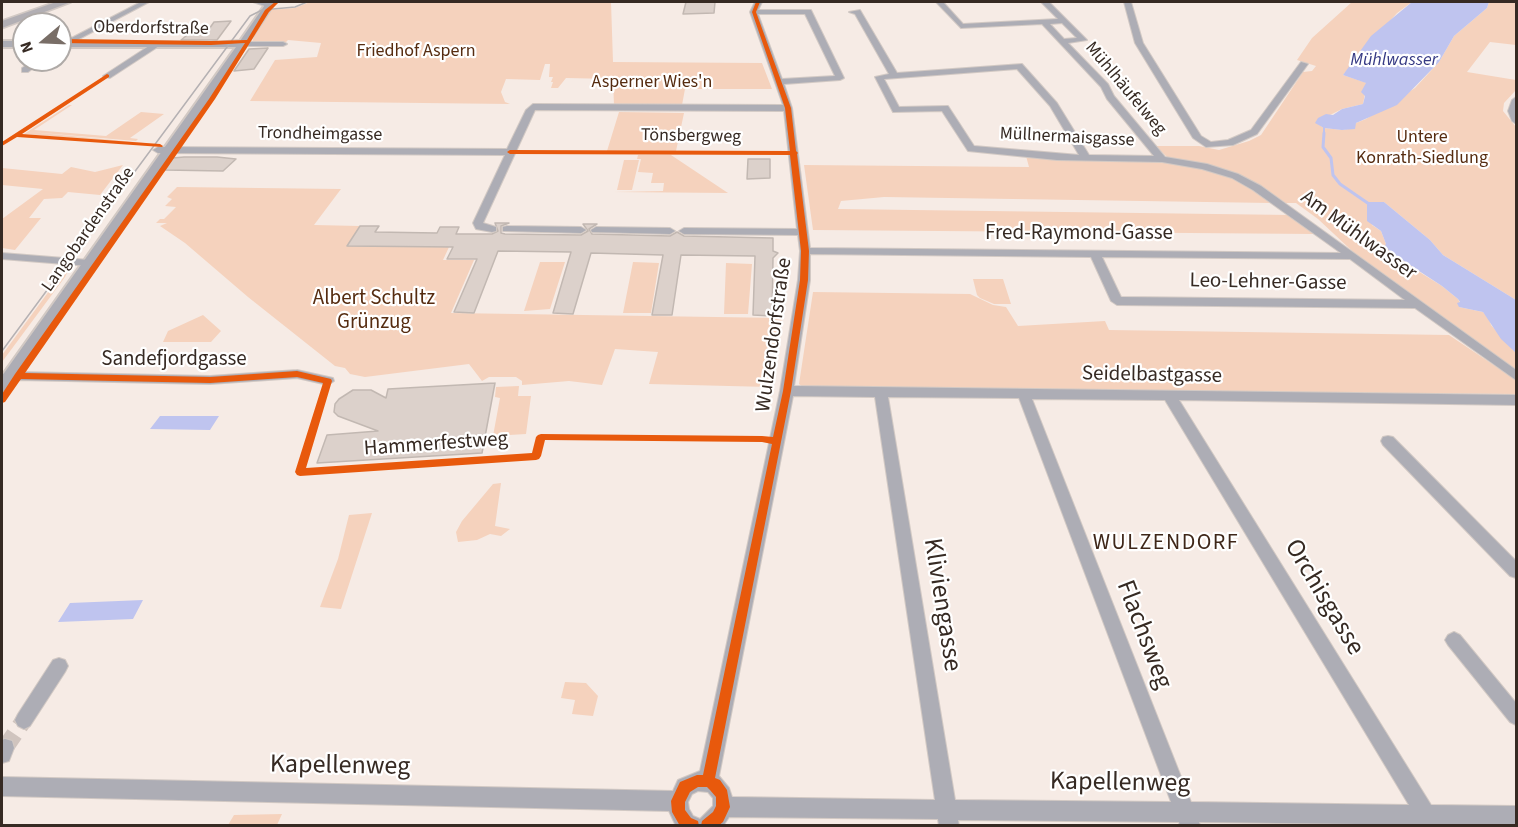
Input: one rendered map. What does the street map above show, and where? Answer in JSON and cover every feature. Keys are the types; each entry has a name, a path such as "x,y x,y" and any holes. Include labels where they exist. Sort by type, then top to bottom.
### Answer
{"main road":[{"path":"2,25 65,2"}],"street":[{"path":"72,40 145,2"},
{"path":"758,2 754,12 808,12 840,78 780,82"},
{"path":"940,2 961,26 1064,21"},
{"name":"Mühlhäufelweg","path":"1045,2 1083,40 1062,41"},
{"path":"1126,2 1139,43 1198,138 1205,144 1216,146 1239,140 1254,132 1304,64"},
{"name":"Langobardenstraße","path":"3,378 238,45 265,3"},
{"name":"Wulzendorfstraße","path":"708,781 788,391 804,280 805,251 788,108 754,12"},
{"path":"854,12 858,12 894,75 1019,66 1054,105 1086,159"},
{"name":"Mühlhäufelweg","path":"1044,22 1105,86 1110,97 1162,159"},
{"path":"238,45 283,44"},
{"name":"Oberdorfstraße","path":"72,45 238,45"},
{"path":"107,76 156,46"},
{"name":"Müllnermaisgasse","path":"894,75 879,78 896,110 945,108 971,149 1086,159 1133,157 1162,159"},
{"path":"1516,100 1512,111 1516,122"},
{"path":"492,229 480,228 478,223 530,110 539,106 788,108"},
{"name":"Trondheimgasse","path":"164,150 510,152"},
{"name":"Am Mühlwasser","path":"1162,159 1204,166 1235,176 1282,205 1516,376"},
{"path":"507,229 581,230"},
{"path":"596,230 670,231"},
{"path":"684,231 803,232"},
{"name":"Fred-Raymond-Gasse","path":"805,251 1352,256"},
{"name":"Leo-Lehner-Gasse","path":"1095,254 1117,301 1418,304"},
{"path":"2,256 83,263"},
{"name":"Sandefjordgasse","path":"3,378 210,380 297,374 328,381"},
{"name":"Seidelbastgasse","path":"788,391 1516,400"},
{"name":"Kliviengasse","path":"882,393 948,817"},
{"name":"Flachsweg","path":"1024,395 1187,819"},
{"name":"Orchisgasse","path":"1170,397 1429,820"},
{"path":"1388,441 1516,571"},
{"path":"1454,640 1516,716"},
{"path":"24,720 59,666"},
{"path":"693,825 686,823 679,812 678,801 685,787 697,781 708,781 715,785 722,795 723,807 718,817 707,825"},
{"name":"Kapellenweg","path":"2,787 678,801"},
{"name":"Kapellenweg","path":"723,807 948,817 1429,820 1516,816"}],"green space":[{"name":"Friedhof Aspern","path":"310,2 611,2 613,62 762,63 772,89 685,89 682,105 614,105 613,79 566,78 558,88 551,88 553,77 549,77 550,64 545,64 540,80 506,79 501,92 505,102 510,104 250,101 275,60 317,57 321,43 288,40 285,43 252,43 255,32 270,10 295,8"},
{"name":"Untere Konrath-Siedlung","path":"1352,2 1412,2 1397,13 1343,75 1367,83 1363,104 1342,109 1330,115 1318,124 1324,128 1343,130 1353,128 1356,123 1415,88 1439,62 1454,36 1487,8 1489,2 1516,2 1516,45 1490,42 1467,72 1516,80 1516,90 1504,103 1503,111 1516,127 1516,300 1443,255 1430,240 1384,202 1367,202 1372,225 1381,231 1386,244 1458,299 1459,307 1483,312 1491,325 1516,353 1516,371 1365,263 1318,219 1296,203 1286,203 1247,180 1169,159 1156,146 1199,146 1219,150 1261,135 1303,72 1312,71 1316,66 1297,60 1312,38"},
{"path":"72,105 34,130 106,136 141,112 164,114 130,138 138,139 136,141 30,132 145,143 142,144 24,134"},
{"path":"619,112 684,113 676,151 607,151"},
{"path":"638,155 671,155 728,193 614,192 663,191 664,183 651,183 653,173 638,172 641,159 637,159"},
{"path":"1026,156 1077,161 1152,160 1221,172 1244,183 1271,203 884,197 841,201 838,209 1291,215 1315,234 813,230 804,165 1029,167"},
{"path":"624,160 639,160 632,190 617,190"},
{"path":"123,165 100,195 68,192 62,198 44,199 29,218 41,218 15,250 2,248 2,219 43,189 2,185 2,168 62,174 71,167 95,172"},
{"name":"Albert Schultz Grünzug","path":"177,187 341,189 314,225 360,226 347,246 449,247 443,260 474,260 451,313 782,318 769,387 649,384 658,352 615,349 602,385 569,381 522,385 522,381 516,377 489,377 482,381 469,364 365,377 350,374 345,368 335,366 248,297 185,243 160,226 167,223 156,223 164,219 176,207 165,206 172,199 167,197"},
{"path":"540,262 565,262 550,309 524,311"},
{"path":"633,262 659,263 651,313 623,313"},
{"path":"726,263 752,264 748,314 724,314"},
{"path":"66,268 68,271 65,277 2,362 2,355"},
{"path":"973,279 1003,279 1011,304 994,304 980,298"},
{"path":"813,292 970,294 993,305 1006,307 1018,326 1105,321 1109,330 1449,335 1516,380 1516,394 804,388 799,384"},
{"path":"203,315 221,331 211,342 163,342 168,331"},
{"path":"519,386 518,396 531,396 526,434 493,436 500,398 495,397 496,387"},
{"path":"501,483 495,526 510,529 501,536 490,534 477,540 458,542 456,532 462,521 493,484"},
{"path":"372,513 341,609 320,607 338,559 349,515"},
{"path":"565,682 586,683 598,696 593,716 572,714 575,700 561,698"},
{"path":"282,814 277,825 228,825 234,815"}],"water":[{"name":"Mühlwasser","path":"1412,2 1489,2 1487,8 1454,36 1439,62 1397,105 1356,123 1355,129 1324,128 1315,123 1318,118 1326,114 1333,115 1342,109 1363,104 1365,96 1361,92 1366,83 1343,75 1371,36"},
{"path":"1367,202 1384,202 1430,240 1443,255 1516,300 1516,353 1501,339 1483,312 1459,307 1458,299 1442,286 1390,252 1385,245 1381,231 1367,221"},
{"path":"160,416 219,416 210,430 150,429"},
{"path":"143,600 133,619 58,622 70,603"}],"building":[{"path":"686,2 715,2 714,13 683,14"},
{"path":"231,21 217,40 181,40 191,32 207,32 214,22"},
{"path":"268,48 254,69 234,71 249,49"},
{"path":"173,158 236,159 223,171 165,170"},
{"path":"748,159 770,159 770,178 747,179"},
{"path":"495,223 509,223 501,226 501,233 505,234 581,235 588,231 583,224 597,224 589,229 592,234 670,236 677,232 684,236 773,238 773,251 778,253 773,258 772,316 753,315 755,256 681,255 672,315 652,315 663,255 591,253 573,314 553,313 571,252 498,251 474,313 454,312 477,259 447,259 453,247 347,246 360,226 379,226 375,232 437,233 440,227 459,227 456,234 492,234 498,231"},
{"path":"495,383 482,453 317,463 327,435 378,431 338,416 334,412 335,404 339,399 353,390 371,390 386,398 388,389"}],"waterway":[{"name":"Mühlwasser","path":"1324,124 1324,133"},
{"name":"Mühlwasser","path":"1324,133 1323,147 1331,158 1333,175 1340,184 1369,204"}],"tunnel":[{"path":"5,748 24,720"}],"tram line":[{"path":"2,351 250,16 262,10 295,7 307,2"}],"cycle path":[{"path":"2,400 212,99 267,11 277,2"},
{"path":"708,781 787,391 804,280 805,251 788,108 754,12 758,2"},
{"path":"72,41 211,43 249,41"},
{"path":"2,144 107,76"},
{"path":"17,135 160,146"},
{"name":"Tönsbergweg","path":"510,152 795,153"},
{"name":"Hammerfestweg","path":"18,376 210,380 297,374 328,381 300,472 536,456 541,437 777,441"},
{"path":"693,826 686,823 679,812 678,801 685,787 697,781 708,781 715,785 722,795 723,807 718,817 707,826"}],"district":[{"name":"WULZENDORF","path":"1166,544"}],"park label":[{"name":"Asperner Wies'n","path":"652,83"}]}
